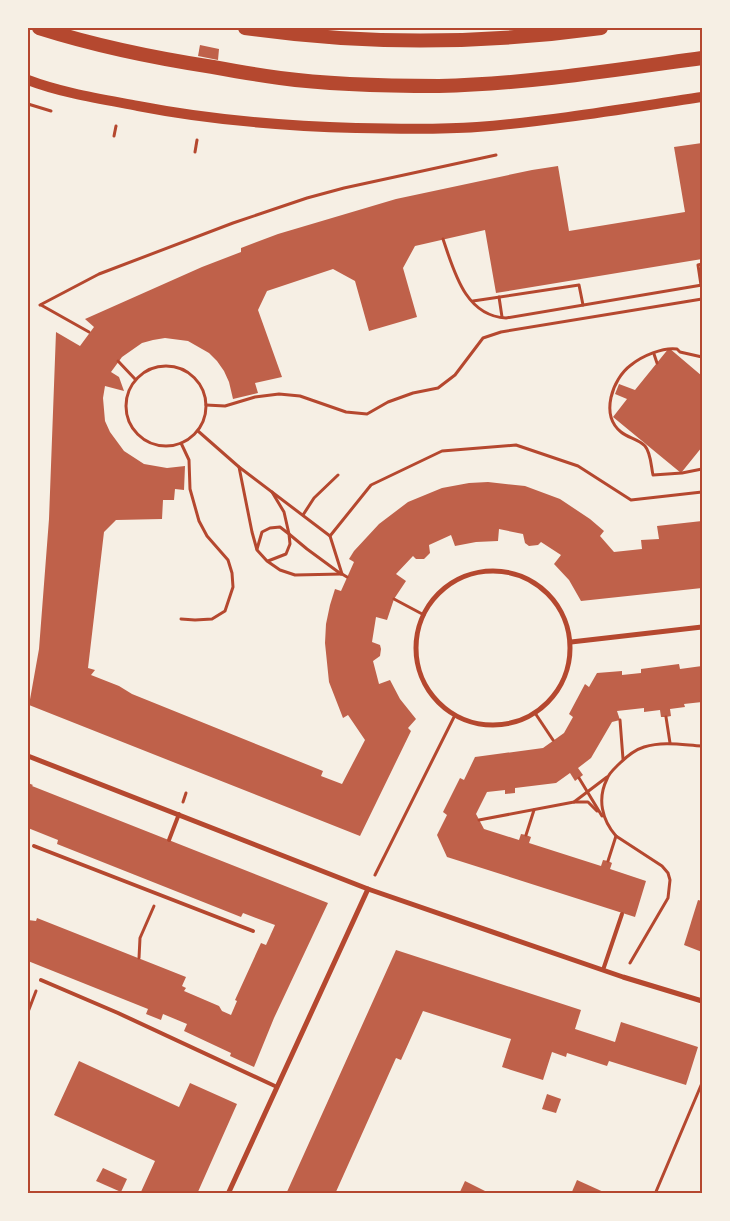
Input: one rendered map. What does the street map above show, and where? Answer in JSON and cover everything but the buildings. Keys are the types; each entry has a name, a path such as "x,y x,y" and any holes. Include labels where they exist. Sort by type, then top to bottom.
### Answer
{"highway":[{"path":"39,28 156,58 281,78 356,84 440,86 522,81 702,58"},
{"path":"245,28 286,34 359,40 442,40 518,36 601,28"}],"main road":[{"path":"28,80 68,91 172,113 256,123 409,130 475,127 542,120 702,97"}],"street":[{"path":"497,571 514,574 530,580 546,592 556,603 563,616 571,642 570,659 565,676 547,704 525,719 492,726 476,724 455,715 436,701 424,683 416,658 417,635 424,615 435,597 450,583 478,572 497,571"},
{"path":"571,642 702,627"},
{"path":"28,756 368,889 623,977 702,1002"},
{"path":"228,1194 368,889"}],"lane":[{"path":"169,840 179,814"},
{"path":"34,846 253,931"},
{"path":"603,970 622,914"},
{"path":"41,980 118,1013 277,1087"}],"path":[{"path":"28,104 51,111"},
{"path":"114,136 116,126"},
{"path":"195,152 197,140"},
{"path":"89,332 40,305 99,274 233,223 307,198 344,188 496,155"},
{"path":"443,239 464,294 481,309 502,318 702,285 698,265 702,264"},
{"path":"473,301 579,285 583,305"},
{"path":"499,297 502,318"},
{"path":"206,405 225,406 255,397 279,394 300,396 346,412 367,414 388,402 414,393 438,388 455,375 483,338 501,332 702,299"},
{"path":"702,356 680,352 677,348 669,348 639,360 630,366 620,377 611,397 610,408 614,424 620,431 646,447 653,475 682,473 702,469"},
{"path":"654,354 656,363"},
{"path":"118,362 135,379"},
{"path":"164,365 185,370 194,376 205,395 206,405 204,419 198,431 181,444 168,447 155,445 142,439 133,430 127,418 125,404 128,391 135,379 153,367 164,365"},
{"path":"198,431 239,467 330,536 342,574"},
{"path":"181,444 189,460 190,489 199,521 207,536 228,560 232,573 233,587 225,611 212,619 181,619"},
{"path":"330,536 371,485 442,451 516,444 578,466 630,500 702,492"},
{"path":"239,467 248,517 257,550 267,561 280,570 295,575 342,574"},
{"path":"303,515 314,498 338,475"},
{"path":"267,561 286,554 290,544 284,512 270,489"},
{"path":"257,550 262,532 270,528 280,527 347,577"},
{"path":"394,600 424,615"},
{"path":"535,713 553,740"},
{"path":"368,889 455,715"},
{"path":"666,717 670,743"},
{"path":"620,720 624,759"},
{"path":"574,802 607,777 628,754 645,747 670,743 702,746"},
{"path":"604,819 602,797 607,777"},
{"path":"579,778 616,836 662,866 668,873 670,880 668,898 623,977"},
{"path":"479,820 574,802 588,802 604,819"},
{"path":"526,835 534,810"},
{"path":"608,861 616,836"},
{"path":"139,958 140,938 159,894"},
{"path":"28,1012 41,980"},
{"path":"655,1194 702,1083"}]}
